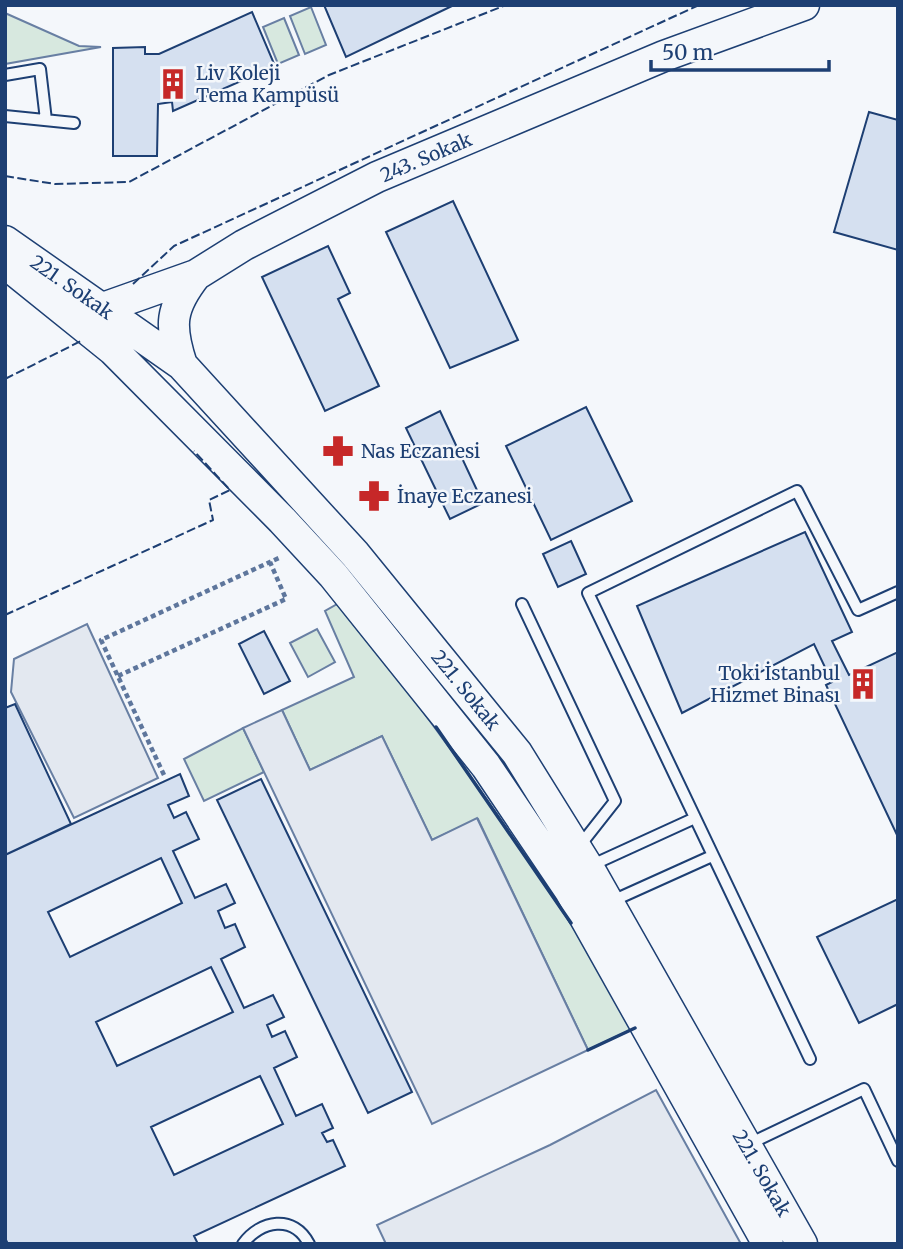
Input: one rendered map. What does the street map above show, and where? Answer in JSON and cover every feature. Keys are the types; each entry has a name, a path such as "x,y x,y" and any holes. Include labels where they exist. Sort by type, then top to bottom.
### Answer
{"street":[{"name":"243. Sokak","path":"664,56 763,5"},
{"name":"243. Sokak","path":"103,308 196,275 244,244 377,177 664,56 804,5"},
{"name":"221. Sokak","path":"5,241 182,365 364,564 517,752 582,858 802,1244"},
{"name":"221. Sokak","path":"5,263 113,350 306,546 486,766 570,891 768,1244"},
{"name":"243. Sokak","path":"182,365 173,338 174,313 181,293 196,275"}],"lane":[{"path":"5,75 40,69 46,120"},
{"path":"5,116 74,122"},
{"path":"810,1059 588,593 797,491 859,610 898,592"},
{"path":"522,604 615,801 582,858"},
{"path":"582,858 695,818"},
{"path":"608,903 712,856"},
{"path":"746,1145 864,1089 898,1161"},
{"path":"243,1244 251,1233 273,1223 292,1226 309,1244"}],"path":[{"path":"164,775 101,640 306,546"},
{"path":"118,676 286,599 270,562"}],"shaded area":[{"path":"311,7 326,45 305,54 290,16"},
{"path":"5,13 79,46 101,47 5,64"},
{"path":"284,18 299,55 278,64 263,27"},
{"path":"339,603 419,706 494,810 637,1027 588,1050 478,819 432,840 382,736 310,770 282,710 354,677 325,611"},
{"path":"87,624 158,778 74,818 11,692 14,659"},
{"path":"317,629 335,662 308,677 290,643"},
{"path":"282,710 310,770 382,736 432,840 477,818 588,1050 432,1124 243,728"},
{"path":"243,728 264,772 204,801 184,759"},
{"path":"656,1090 741,1244 386,1244 377,1225 550,1145"}],"building":[{"path":"324,5 454,5 346,57"},
{"name":"Liv Koleji Tema Kampüsü","path":"252,12 275,66 173,111 172,102 158,104 157,156 113,156 113,48 145,47 145,54 159,54"},
{"path":"869,112 898,120 898,250 834,232"},
{"path":"453,201 518,340 450,368 386,232"},
{"path":"328,246 350,293 338,299 379,386 325,411 262,277"},
{"path":"586,407 632,501 551,540 506,446"},
{"path":"440,411 483,503 450,519 406,428"},
{"name":"Toki İstanbul Hizmet Binası","path":"805,532 852,632 832,641 849,675 898,652 898,837 826,685 832,682 814,644 682,713 637,606"},
{"path":"571,541 586,574 558,587 543,554"},
{"path":"264,631 290,681 264,694 239,644"},
{"path":"15,704 71,824 5,855 5,708"},
{"path":"180,774 189,796 168,805 174,818 186,812 199,839 173,851 195,898 226,884 235,903 218,911 225,928 235,924 245,947 221,959 244,1008 273,995 284,1017 267,1025 272,1037 285,1031 297,1057 274,1068 296,1116 322,1104 333,1128 322,1133 327,1142 333,1140 345,1166 194,1236 198,1244 8,1244 5,1238 5,855","holes":["161,858 182,903 70,957 48,912","211,967 233,1012 117,1066 96,1022","260,1076 283,1124 174,1175 151,1127"]},
{"path":"261,779 412,1092 368,1113 217,800"},
{"path":"898,899 898,1004 859,1023 817,937"}],"fence":[{"path":"5,176 55,184 129,182 329,75 506,5"},
{"path":"133,284 174,246 699,5"},
{"path":"5,379 83,340"},
{"path":"5,615 213,520 209,500 230,490 194,451"}],"wall":[{"path":"436,727 571,923"},
{"path":"588,1050 635,1028"}],"place":[{"name":"Liv Koleji Tema Kampüsü","path":"173,84"},
{"name":"Nas Eczanesi","path":"338,451"},
{"name":"İnaye Eczanesi","path":"374,496"},
{"name":"Toki İstanbul Hizmet Binası","path":"863,684"}]}
